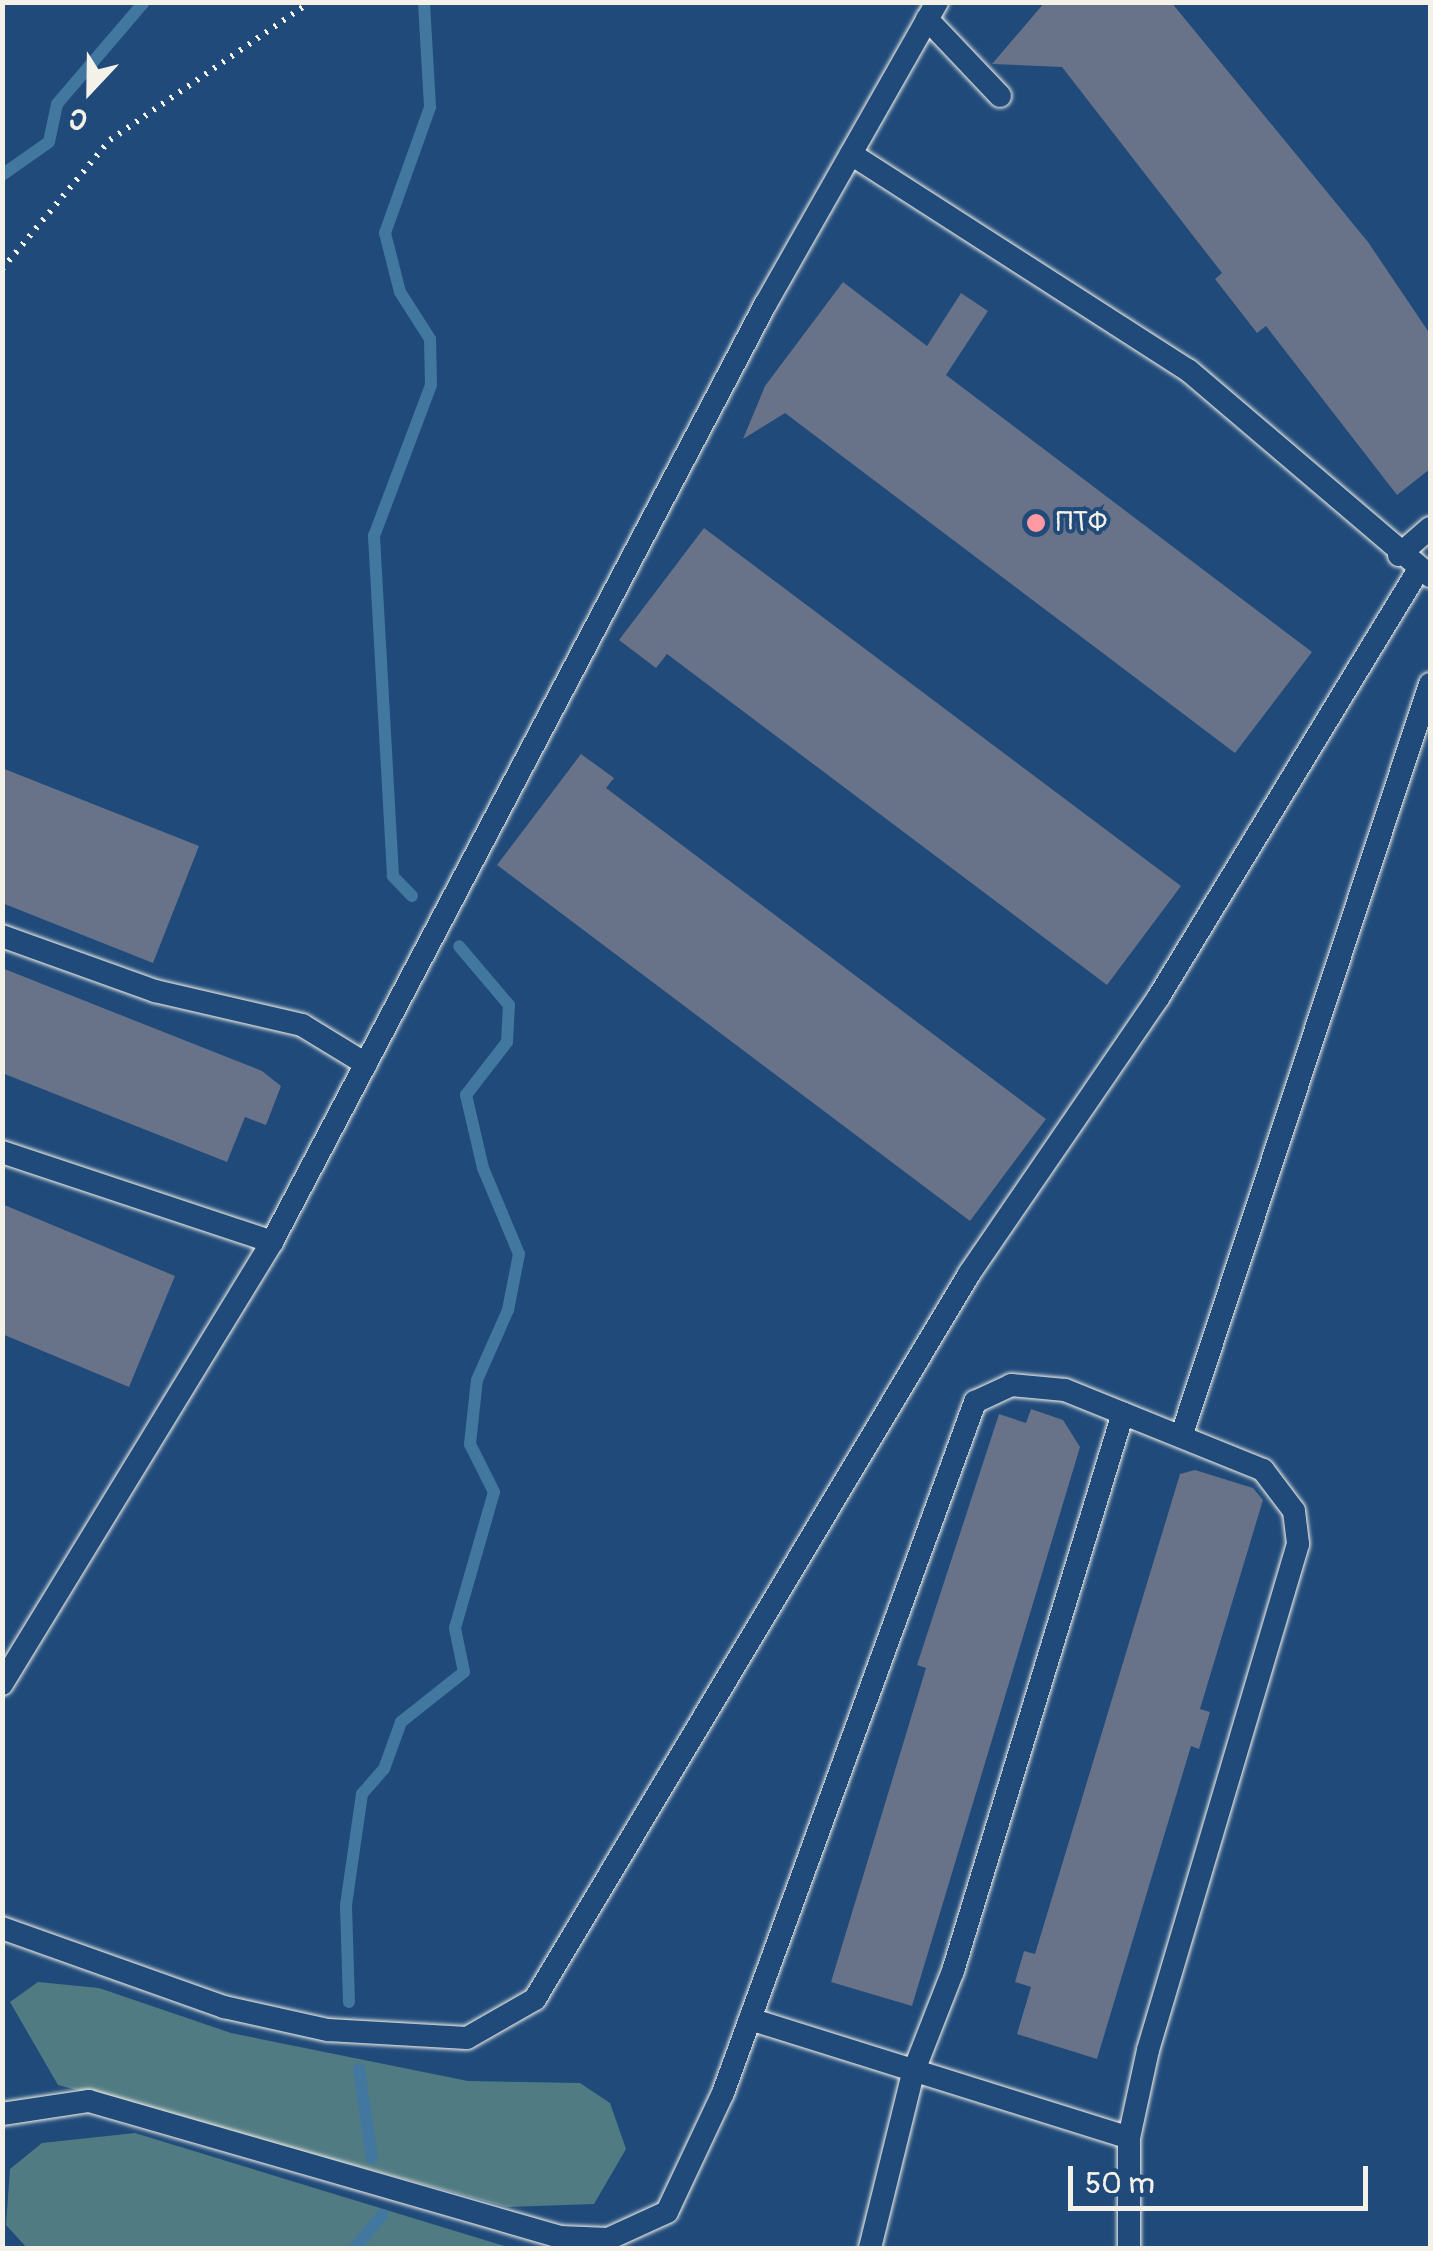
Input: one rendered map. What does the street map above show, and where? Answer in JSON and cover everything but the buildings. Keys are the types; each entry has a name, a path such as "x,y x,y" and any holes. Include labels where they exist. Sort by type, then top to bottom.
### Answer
{"lane":[{"path":"2,1684 272,1242 851,154 932,11 1000,96"},
{"path":"2,1928 224,2006 328,2030 467,2038 535,2000 969,1274 1158,998 1425,573 1399,555 1188,370 851,154"},
{"path":"1399,555 1430,528"},
{"path":"1182,1434 1430,684"},
{"path":"2,936 154,991 302,1025 366,1064"},
{"path":"2,1152 272,1242"},
{"path":"2,2114 89,2101 560,2237 608,2239 667,2212 750,2019 975,1402 1011,1385 1064,1390 1182,1434 1263,1470 1294,1511 1298,1544 1130,2138 1129,2248"},
{"path":"870,2248 913,2073 953,1971 1123,1414"},
{"path":"750,2019 1130,2138"}],"path":[{"path":"2,269 110,140 310,2"}],"green space":[{"path":"38,1982 99,1988 231,2033 468,2081 580,2083 610,2103 626,2149 594,2204 507,2207 58,2085 10,2002"},
{"path":"135,2133 511,2248 27,2248 6,2225 10,2169 42,2143"}],"waterway":[{"path":"2,175 49,142 57,104 144,2"},
{"path":"412,896 393,876 374,536 431,385 430,339 400,292 385,233 430,107 424,2"},
{"path":"349,2002 346,1905 362,1794 384,1769 401,1722 464,1672 455,1628 494,1492 470,1444 477,1380 508,1310 519,1254 483,1168 466,1095 507,1042 509,1005 459,946"},
{"path":"359,2069 372,2158"},
{"path":"355,2248 382,2215"}],"place":[{"name":"ПТФ","path":"1036,523"}]}
